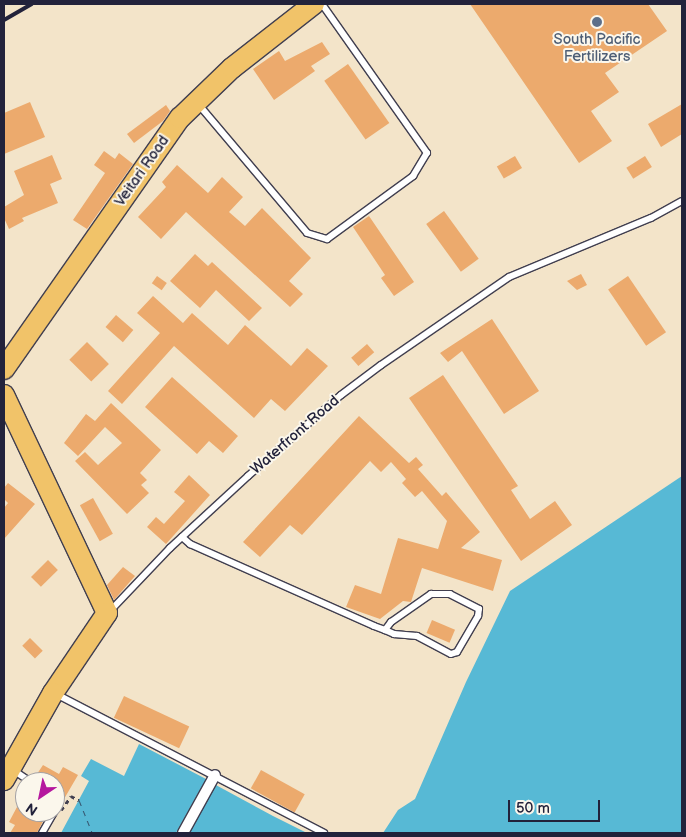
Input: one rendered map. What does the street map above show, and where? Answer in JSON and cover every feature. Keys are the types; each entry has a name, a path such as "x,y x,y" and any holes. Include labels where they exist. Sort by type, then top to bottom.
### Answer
{"main road":[{"name":"Veitari Road","path":"4,369 180,118 232,68 314,4"},
{"path":"4,396 107,613"},
{"name":"Waterfront Road","path":"6,771 53,693 107,613"}],"street":[{"path":"182,833 214,775"}],"lane":[{"path":"196,102 307,233 327,239 413,176 427,153 322,4"},
{"name":"Waterfront Road","path":"107,613 182,537 341,395 509,277 651,218 682,201"},
{"path":"182,537 238,566 385,630 417,636 451,654 457,652 478,616 478,609 450,594 431,594 391,622 385,630"},
{"path":"53,693 324,833"},
{"path":"42,833 48,822"}],"path":[{"path":"65,804 71,796 79,800"}],"water":[{"path":"682,476 682,833 383,833 398,810 415,799 466,682 510,591"},
{"path":"139,744 206,779 176,833 61,833 89,781 81,776 91,759 124,776"},
{"path":"214,784 273,816 307,833 187,833"}],"building":[{"path":"470,4 648,4 667,31 605,73 619,92 591,111 612,141 579,163"},
{"path":"322,42 330,54 311,66 315,71 274,100 253,69 279,51 285,61"},
{"path":"348,64 389,123 366,140 324,81"},
{"path":"30,102 45,137 4,154 4,113"},
{"path":"682,104 682,134 661,147 648,124"},
{"path":"166,105 170,111 163,121 134,143 127,134"},
{"path":"104,151 115,159 119,153 133,164 87,229 73,220 105,173 94,165"},
{"path":"52,155 62,179 50,184 58,203 22,218 24,221 9,229 4,218 4,207 24,195 14,171"},
{"path":"515,156 522,168 504,179 497,167"},
{"path":"645,156 652,167 633,179 626,168"},
{"path":"177,165 208,193 222,177 243,197 229,212 245,226 262,208 311,258 289,281 303,294 290,307 186,212 161,239 138,217 166,187 162,182"},
{"path":"444,211 479,259 461,272 426,224"},
{"path":"369,216 414,282 394,296 381,278 385,275 353,227"},
{"path":"195,254 208,266 212,262 262,308 249,321 216,290 200,308 170,281"},
{"path":"581,274 587,285 577,290 567,281"},
{"path":"157,276 167,283 162,290 152,283"},
{"path":"628,276 666,332 646,346 608,289"},
{"path":"153,296 183,323 192,313 228,345 245,325 291,366 307,348 328,366 285,411 271,399 254,418 174,346 122,404 108,391 160,333 137,313"},
{"path":"116,315 133,330 123,342 106,327"},
{"path":"492,319 539,391 504,414 462,351 448,362 440,353"},
{"path":"87,342 109,364 91,382 69,360"},
{"path":"367,344 374,352 358,366 351,358"},
{"path":"443,375 518,486 511,490 530,519 555,501 572,525 521,561 409,398"},
{"path":"172,377 238,436 223,453 209,441 197,454 145,407"},
{"path":"111,403 161,450 140,473 147,480 141,485 149,493 127,514 75,461 85,452 98,465 122,443 105,427 78,456 64,443 86,414 95,421"},
{"path":"359,416 409,463 416,457 423,465 418,469 442,496 446,492 480,532 461,548 502,560 493,591 422,568 411,602 403,601 380,619 346,607 355,585 381,594 398,538 438,549 447,521 422,491 415,497 402,483 406,479 391,462 381,472 370,461 302,535 290,525 260,557 243,542"},
{"path":"189,475 210,495 166,544 147,527 156,517 164,524 185,501 174,492"},
{"path":"8,483 35,504 4,539 4,508 8,503 4,499 4,488"},
{"path":"93,498 113,534 100,541 80,505"},
{"path":"48,560 58,570 41,587 31,577"},
{"path":"123,567 135,576 114,600 107,585"},
{"path":"432,620 455,630 450,643 427,633"},
{"path":"30,638 43,651 35,659 22,646"},
{"path":"124,696 189,726 179,748 114,718"},
{"path":"43,765 55,772 38,772"},
{"path":"63,767 78,775 65,797 65,772 60,772"},
{"path":"261,770 305,794 295,813 251,788"},
{"path":"15,811 15,822 42,822 37,833 10,833 15,825 9,822"}],"ferry route":[{"path":"79,800 92,833"}],"railway":[{"path":"4,20 32,4"}],"place":[{"name":"South Pacific Fertilizers","path":"597,22"}]}
